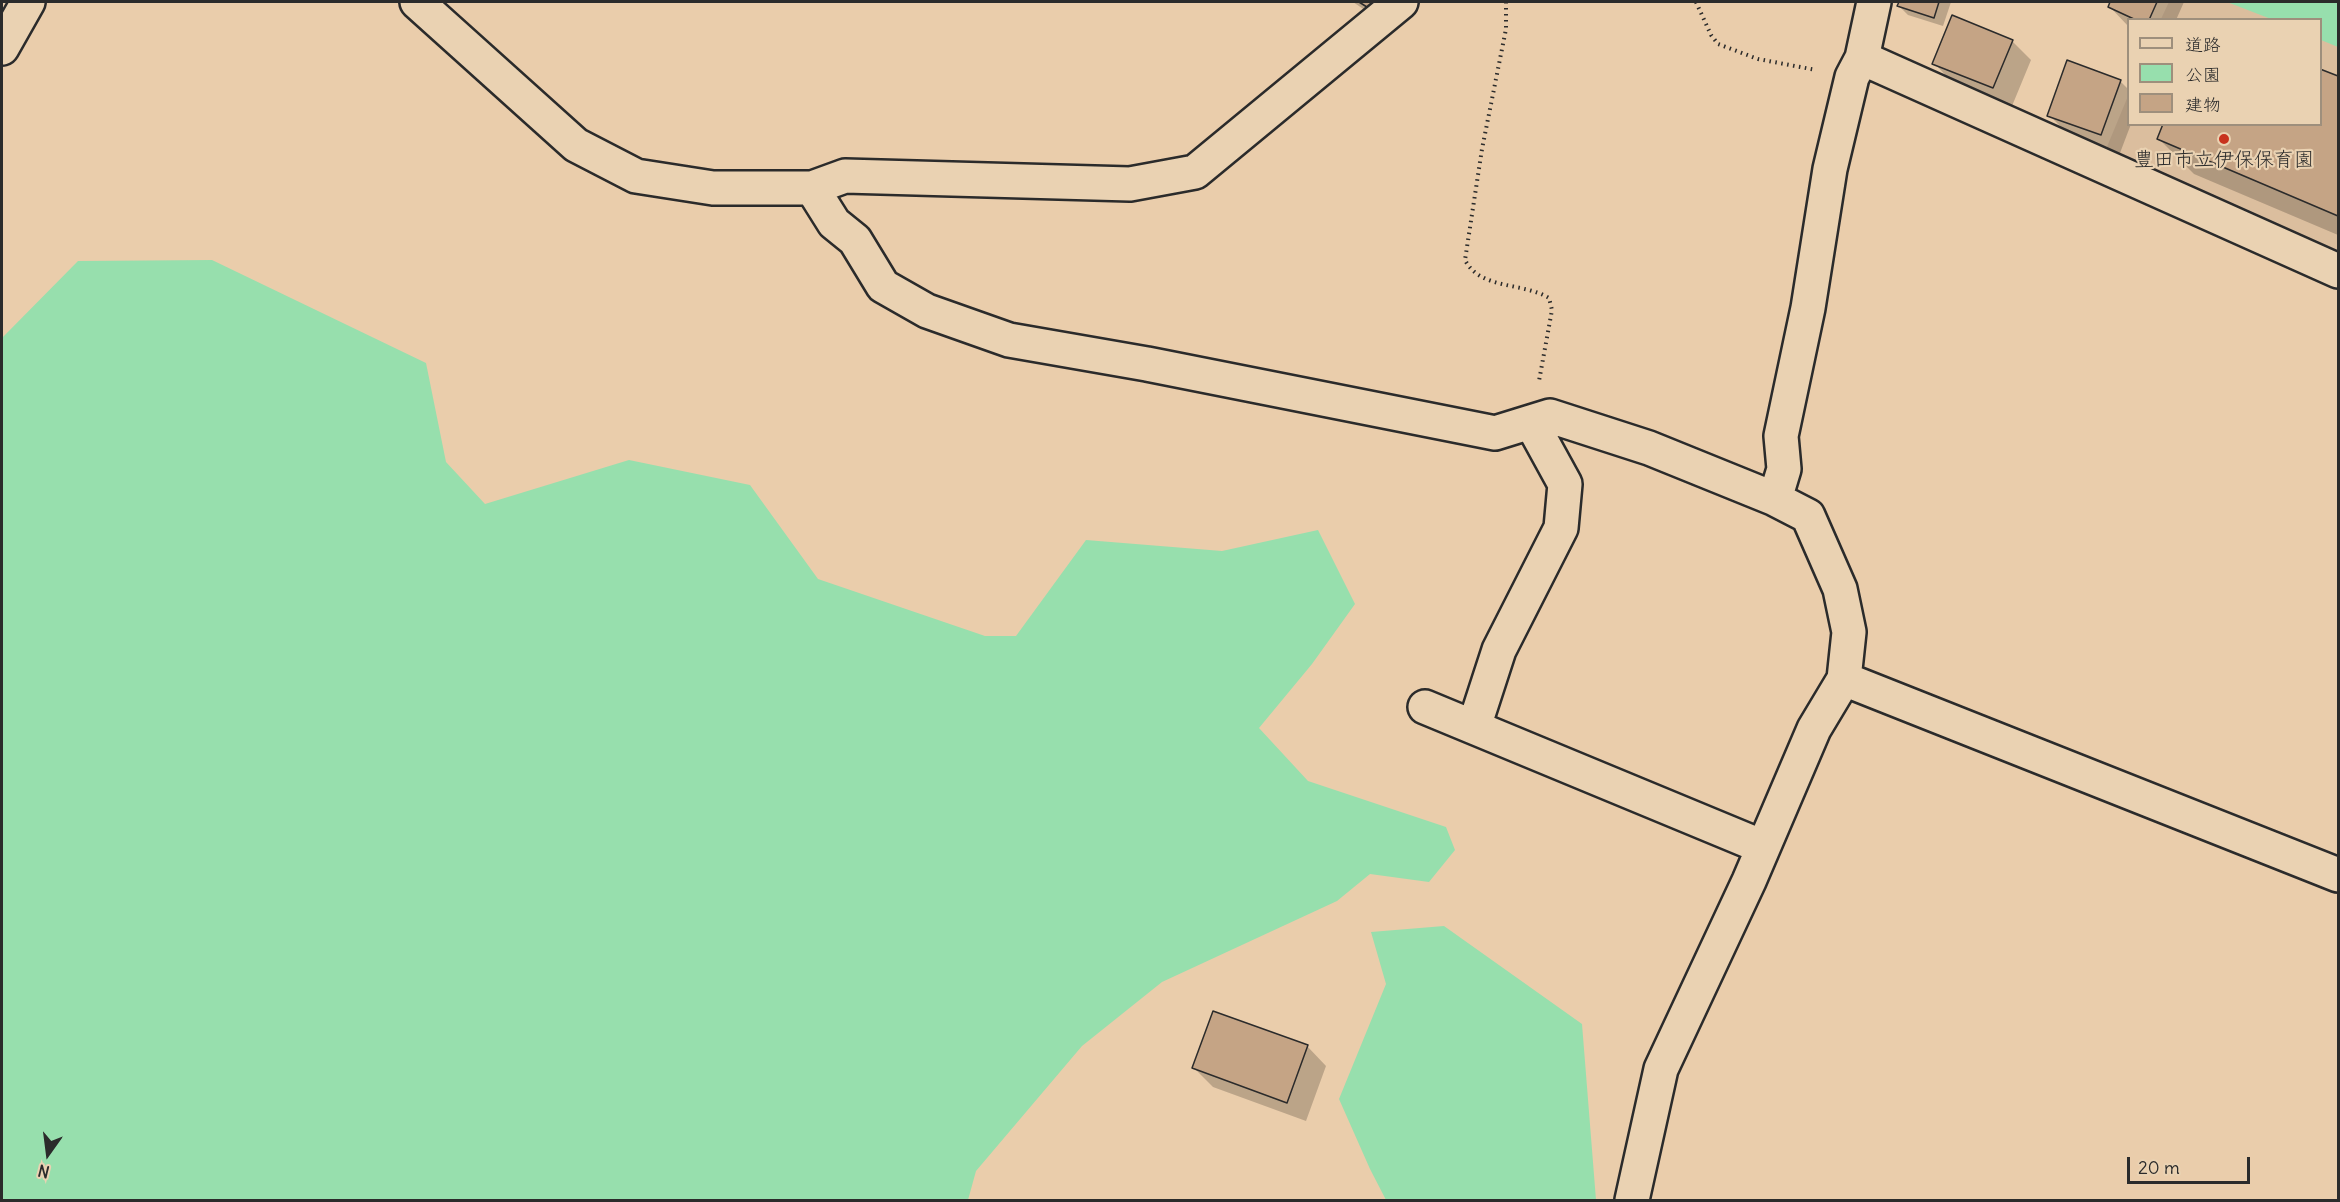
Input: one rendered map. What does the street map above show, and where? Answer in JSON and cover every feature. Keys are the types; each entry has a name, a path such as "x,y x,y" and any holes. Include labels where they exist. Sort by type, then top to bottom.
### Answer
{"street":[{"path":"2,48 28,2"},
{"path":"417,2 576,145 636,176 712,188 812,188 845,176 1130,184 1195,172 1401,2"},
{"path":"1774,499 1784,469 1781,436 1808,308 1830,169 1874,2"},
{"path":"1857,68 2338,271"},
{"path":"812,188 834,223 855,240 883,286 927,311 1009,340 1147,364 1495,434 1550,416 1649,448 1774,499 1808,516 1840,589 1849,632 1844,679 1814,729 1763,847 1661,1069 1632,1200"},
{"path":"1474,728 1499,650 1561,528 1565,484 1533,421"},
{"path":"1844,679 2338,875"},
{"path":"1425,707 1763,847"}],"path":[{"path":"1506,2 1506,29 1482,149 1465,260 1470,270 1478,277 1540,292 1549,298 1552,310 1540,364 1533,421"},
{"path":"1696,2 1711,35 1718,44 1758,59 1857,68"}],"shaded area":[{"name":"豊田市立伊保保育園","path":"2169,2 2338,2 2338,255 2104,154 2127,98 2127,126 2322,126 2322,18 2161,18"}],"green space":[{"path":"2227,2 2338,2 2338,47 2322,40 2322,18 2268,18"},
{"path":"212,260 426,363 446,462 485,504 629,460 750,485 818,579 985,636 1016,636 1086,540 1222,551 1318,530 1355,604 1312,664 1259,728 1308,781 1446,827 1455,850 1429,882 1370,874 1337,901 1162,982 1082,1046 976,1171 968,1200 2,1200 2,338 78,261"},
{"path":"1444,926 1582,1024 1596,1200 1386,1200 1339,1099 1386,984 1371,932"}],"building":[{"path":"1359,2 1376,2 1370,9"},
{"path":"1899,2 1939,2 1934,18 1897,6"},
{"path":"2110,2 2157,2 2150,18 2132,18 2108,7"},
{"path":"1952,15 2013,40 1993,88 1932,64"},
{"path":"2067,60 2121,80 2101,135 2047,116"},
{"path":"2322,70 2338,76 2338,216 2157,139 2162,126 2322,126"},
{"path":"1213,1011 1308,1045 1287,1103 1192,1068"}],"place":[{"name":"豊田市立伊保保育園","path":"2224,139"}]}
